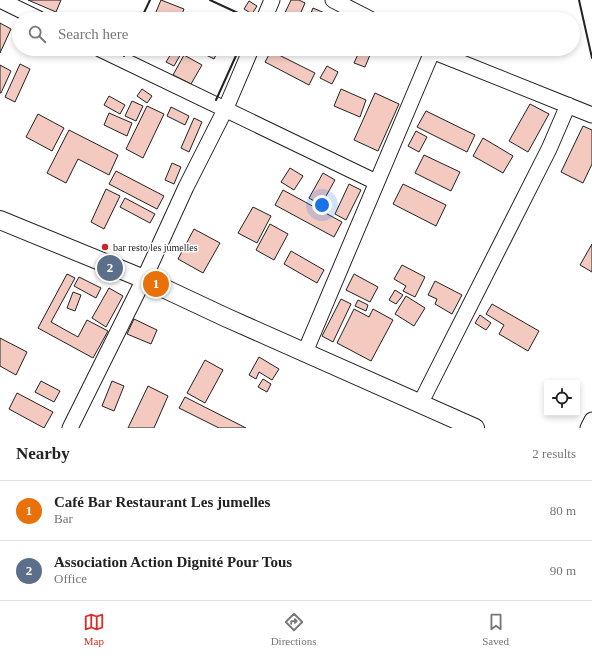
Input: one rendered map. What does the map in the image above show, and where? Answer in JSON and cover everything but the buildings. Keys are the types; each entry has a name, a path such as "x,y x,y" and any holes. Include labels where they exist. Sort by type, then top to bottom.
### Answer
{"street":[{"path":"0,0 25,12"},
{"path":"267,12 272,0"},
{"path":"333,0 356,12"},
{"path":"114,56 376,182"},
{"path":"70,428 144,279 186,187 225,110 248,56"},
{"path":"305,352 428,56"},
{"path":"445,56 592,115"},
{"path":"420,404 549,149 568,105"},
{"path":"0,220 144,279 225,317 475,428"},
{"path":"588,428 592,420"}],"wall":[{"path":"144,12 150,0"},
{"path":"210,0 236,12"},
{"path":"579,0 592,58"},
{"path":"216,100 236,56"}],"place":[{"name":"bar resto les jumelles","path":"105,247"},
{"name":"Association Action Dignité Pour Tous","path":"110,268"},
{"name":"Café Bar Restaurant Les jumelles","path":"156,284"}]}
